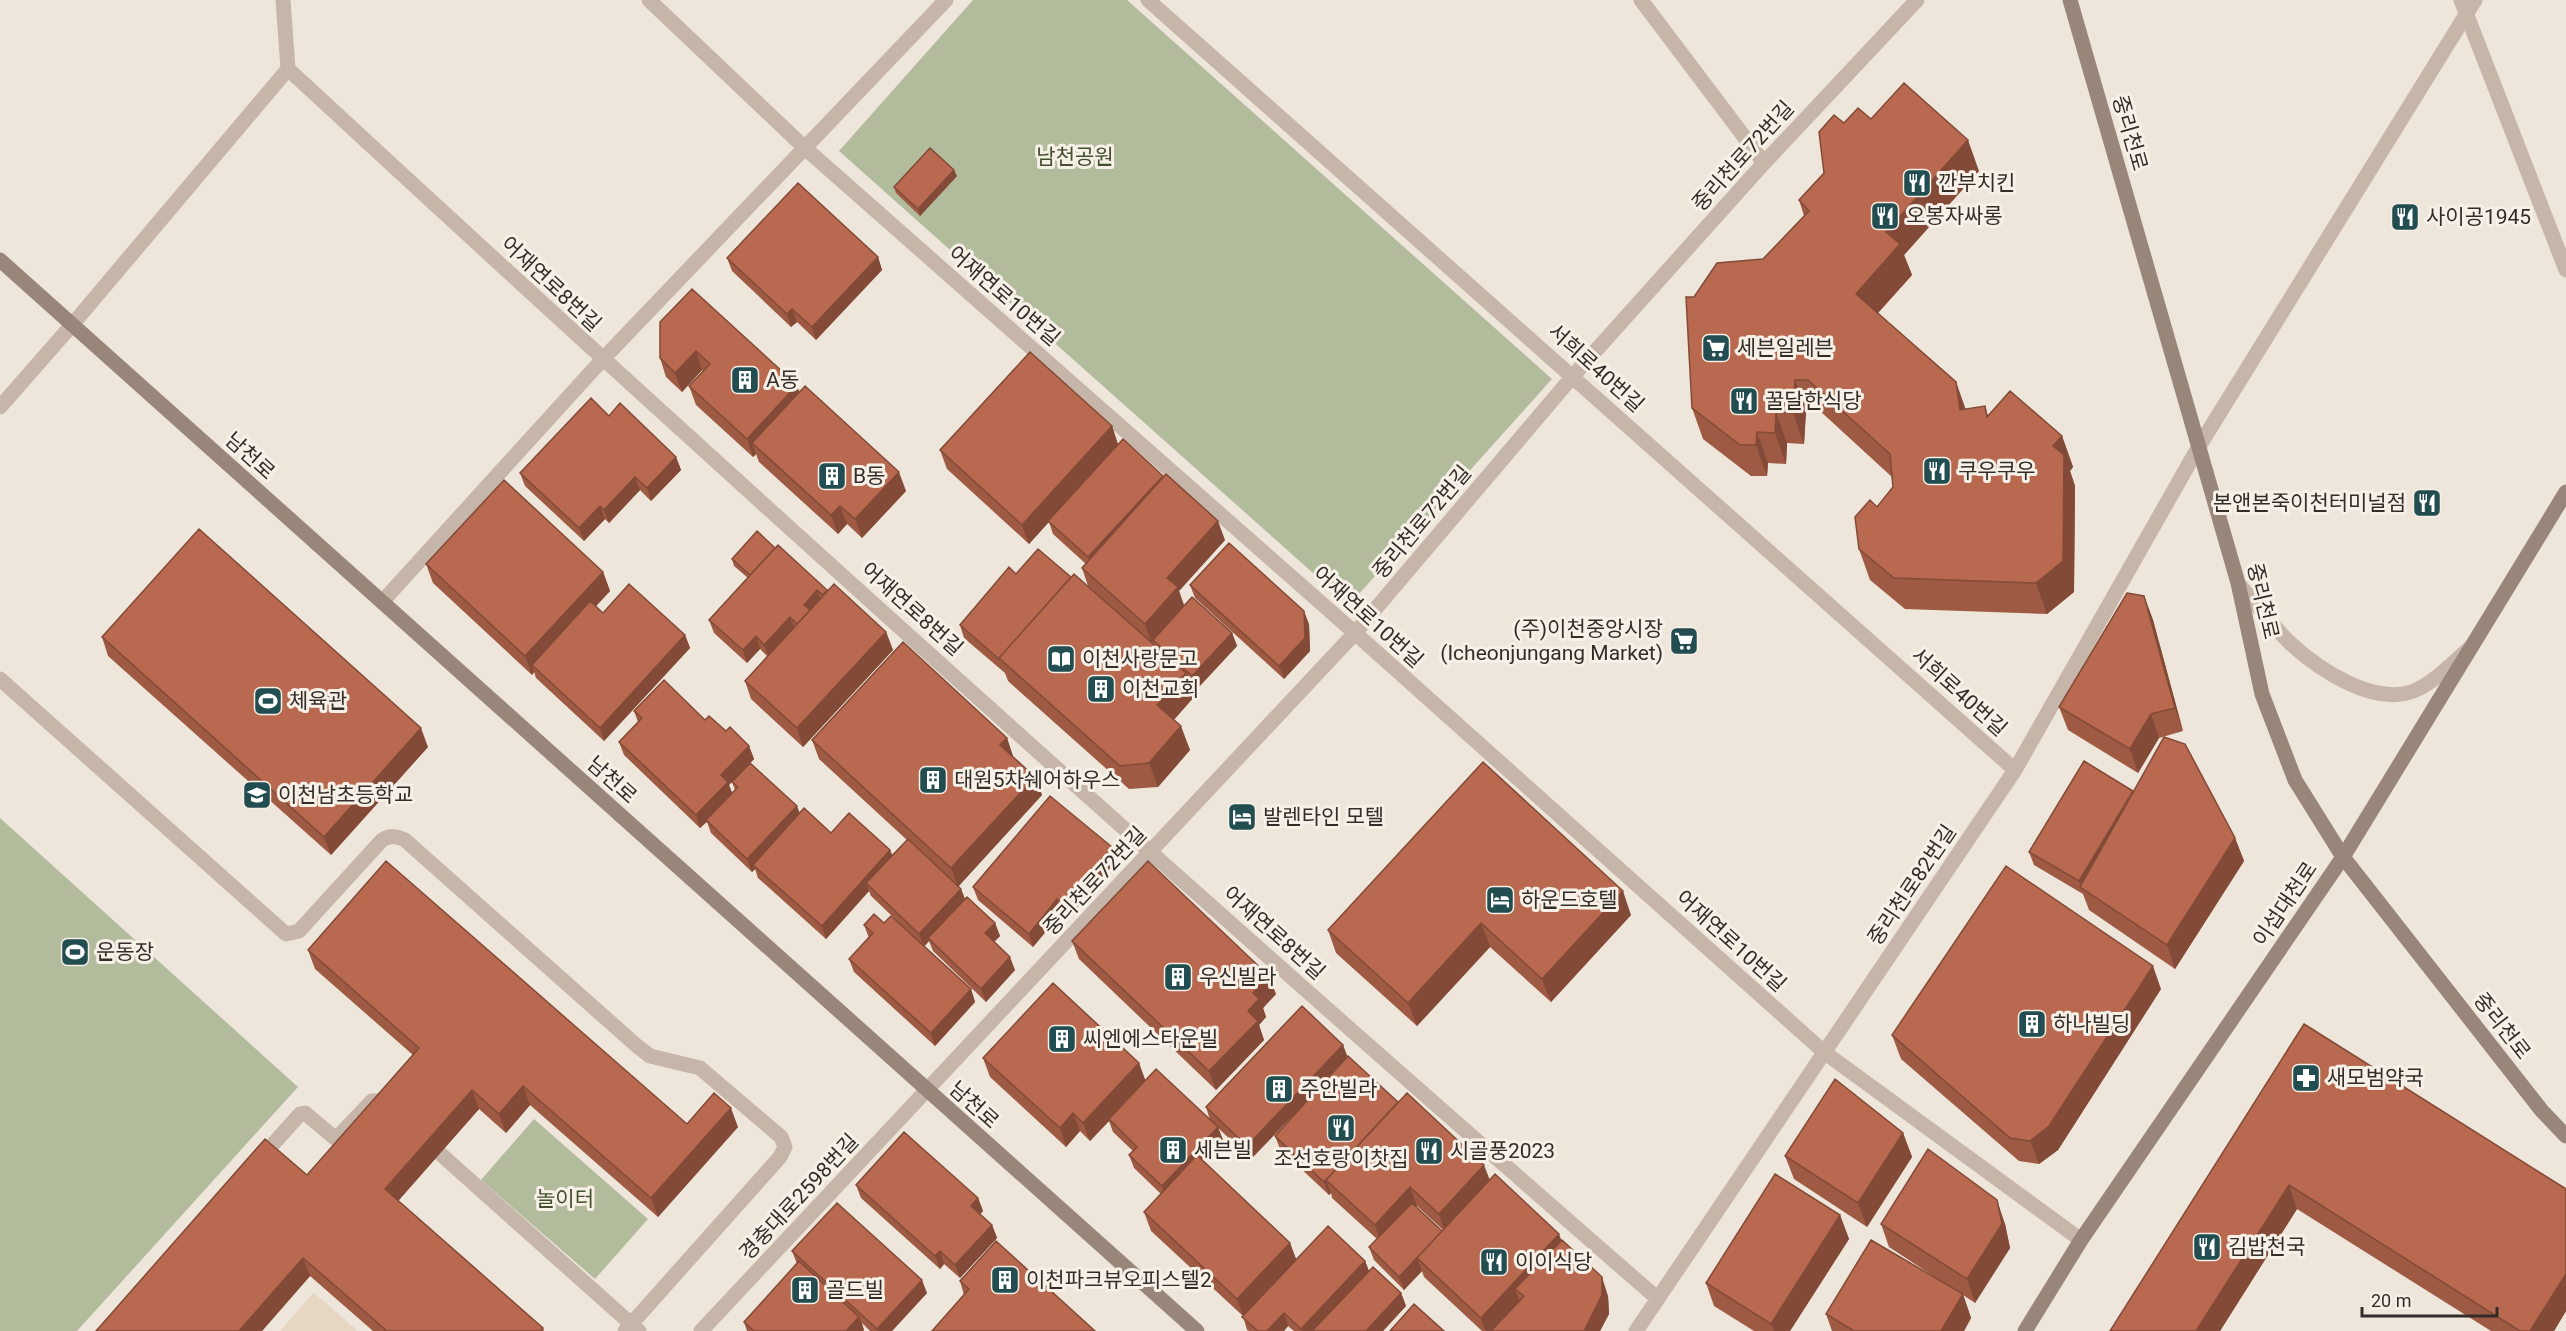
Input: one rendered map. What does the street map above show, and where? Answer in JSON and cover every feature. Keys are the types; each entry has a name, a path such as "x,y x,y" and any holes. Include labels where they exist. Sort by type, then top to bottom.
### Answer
{"street":[{"path":"0,407 288,69 283,0"},
{"name":"어재연로10번길","path":"649,0 806,149 1355,633 1824,1052 2081,1240"},
{"path":"382,602 602,360 946,0"},
{"name":"서희로40번길","path":"1148,0 2015,770"},
{"path":"1641,0 1764,163"},
{"name":"중리천로72번길","path":"927,1091 1355,633 1573,376 1764,163 1917,0"},
{"name":"중리천로","path":"2070,0 2238,583 2266,705 2295,780 2343,857 2535,1102 2566,1136"},
{"name":"중리천로82번길","path":"1636,1331 2015,770 2198,448 2463,7 2475,0"},
{"path":"2463,7 2566,270"},
{"name":"어재연로8번길","path":"288,69 602,360 1151,851 1509,1178 1658,1299"},
{"name":"남천로","path":"0,260 1197,1331"},
{"name":"이섭대천로","path":"2025,1331 2081,1240 2343,857 2566,492"},
{"path":"2238,583 2289,642 2342,681 2367,690 2388,695 2414,691 2472,646"},
{"path":"0,679 286,934 299,931 382,840 388,836 405,840 644,1051 664,1061 700,1068 781,1137 785,1148 780,1157 632,1329 419,1134"},
{"name":"경충대로2598번길","path":"701,1331 927,1091"},
{"path":"244,1176 302,1113 336,1139 342,1136 368,1104 376,1100 383,1102 401,1118"}],"green space":[{"name":"남천공원","path":"973,0 1127,0 1552,379 1349,605 839,151"},
{"name":"운동장","path":"0,818 298,1087 77,1331 0,1331"},
{"name":"놀이터","path":"534,1119 648,1219 595,1279 481,1180"}],"shaded area":[{"path":"314,1293 358,1331 280,1331"}],"building":[{"path":"1904,83 1968,140 1886,232 1900,244 1856,294 1956,382 1960,410 1985,406 1987,417 2010,391 2062,436 2053,446 2064,455 2063,561 2036,583 1894,578 1859,549 1855,517 1870,500 1877,507 1893,487 1890,454 1808,380 1795,380 1793,413 1776,412 1775,433 1757,432 1756,445 1740,445 1692,408 1686,297 1694,297 1717,263 1763,259 1809,211 1799,200 1824,173 1819,132 1834,115 1844,123 1858,108 1871,119"},
{"path":"930,148 954,170 918,209 894,187"},
{"path":"798,183 878,257 812,327 792,309 787,314 727,258"},
{"name":"A동","path":"692,289 797,385 747,439 689,386 710,364 696,351 675,373 660,358 660,322"},
{"path":"1030,352 1112,426 1022,525 940,450"},
{"name":"B동","path":"805,386 899,472 855,519 840,506 831,515 752,443"},
{"path":"591,398 609,416 620,403 676,457 647,488 635,477 604,510 600,506 579,528 520,473"},
{"path":"1123,439 1163,476 1088,557 1048,521"},
{"path":"1166,474 1218,521 1167,578 1178,587 1145,624 1082,568"},
{"path":"504,480 603,572 525,656 426,564"},
{"name":"체육관","path":"199,529 421,728 324,837 102,637"},
{"path":"757,531 775,548 750,575 732,559"},
{"path":"1229,543 1304,611 1305,638 1279,666 1190,585"},
{"path":"778,545 827,590 823,595 817,590 804,605 810,610 797,624 790,617 764,645 756,636 743,650 709,620"},
{"path":"1038,549 1071,577 999,658 1000,660 960,625 1009,567 1016,574"},
{"name":"이천교회","path":"1074,574 1186,673 1157,705 1181,726 1149,763 1120,766 999,658"},
{"path":"629,584 685,635 600,728 532,665 590,601 603,613"},
{"path":"834,584 886,632 797,728 745,681"},
{"path":"2127,593 2144,596 2175,708 2151,714 2130,749 2059,707"},
{"path":"1192,597 1232,633 1192,676 1153,640"},
{"name":"대원5차쉐어하우스","path":"903,642 1007,738 1000,745 1035,777 951,868 812,740"},
{"path":"664,680 705,720 709,716 726,731 730,727 749,746 721,775 728,782 696,815 619,742 642,718 634,711"},
{"path":"2164,737 2185,744 2235,838 2167,945 2080,887"},
{"path":"2084,761 2133,791 2079,881 2029,852"},
{"name":"하운드호텔","path":"1483,762 1623,891 1542,979 1481,923 1408,1003 1328,930"},
{"path":"750,763 797,806 747,859 706,820 738,787 732,782"},
{"path":"1050,796 1112,847 1064,904 1057,899 1029,934 973,887"},
{"path":"804,808 831,833 849,813 890,850 822,926 753,865"},
{"path":"908,839 961,889 919,934 866,883"},
{"path":"386,861 687,1124 714,1093 731,1108 651,1198 523,1086 499,1114 472,1090 385,1189 543,1328 540,1331 387,1331 303,1258 239,1331 96,1331 265,1139 307,1175 419,1048 308,950"},
{"name":"우신빌라","path":"1148,861 1269,976 1253,993 1259,999 1248,1011 1258,1021 1209,1071 1072,941"},
{"name":"하나빌딩","path":"2006,866 2153,966 2049,1126 2030,1141 2010,1138 1892,1035"},
{"path":"967,897 995,923 985,933 1010,957 981,989 928,938"},
{"path":"874,914 884,923 891,916 971,989 931,1033 849,959 873,933 864,925"},
{"name":"씨엔에스타운빌","path":"1053,983 1139,1063 1083,1123 1073,1113 1060,1128 983,1058"},
{"name":"주안빌라","path":"1302,1006 1343,1045 1247,1146 1206,1107"},
{"path":"2304,1024 2566,1189 2566,1274 2530,1331 2520,1331 2289,1185 2196,1331 2110,1331"},
{"path":"1348,1056 1398,1102 1324,1182 1275,1136"},
{"name":"세븐빌","path":"1156,1069 1218,1127 1162,1186 1129,1155 1137,1147 1109,1119"},
{"path":"1835,1079 1903,1133 1858,1203 1785,1156"},
{"path":"1407,1093 1484,1165 1439,1214 1410,1187 1375,1225 1326,1180"},
{"path":"904,1132 978,1198 971,1206 992,1225 955,1265 940,1251 935,1256 856,1185"},
{"path":"1928,1149 1997,1200 2002,1224 1967,1279 1881,1224"},
{"path":"1197,1155 1290,1243 1237,1299 1144,1212"},
{"path":"1495,1174 1559,1234 1481,1318 1417,1258"},
{"path":"1775,1174 1840,1215 1771,1324 1706,1283"},
{"path":"837,1203 922,1280 877,1329 792,1251"},
{"path":"1412,1203 1442,1231 1399,1277 1369,1247"},
{"path":"1328,1226 1365,1261 1301,1329 1284,1313 1267,1331 1258,1331 1242,1317"},
{"path":"1562,1240 1602,1277 1602,1295 1584,1331 1491,1331 1524,1296 1515,1289"},
{"path":"1871,1240 1963,1294 1941,1331 1854,1331 1826,1314"},
{"name":"이천파크뷰오피스텔2","path":"996,1241 1095,1331 932,1331 969,1289 960,1281"},
{"name":"골드빌","path":"799,1261 859,1317 846,1331 754,1331 744,1322"},
{"path":"1373,1267 1401,1293 1366,1331 1312,1331"},
{"path":"1414,1304 1444,1331 1390,1331"}],"place":[{"name":"깐부치킨","path":"1917,183"},
{"name":"오봉자싸롱","path":"1885,216"},
{"name":"사이공1945","path":"2405,217"},
{"name":"세븐일레븐","path":"1716,348"},
{"name":"A동","path":"745,380"},
{"name":"꿀달한식당","path":"1744,401"},
{"name":"쿠우쿠우","path":"1937,471"},
{"name":"B동","path":"832,476"},
{"name":"본앤본죽이천터미널점","path":"2427,503"},
{"name":"(주)이천중앙시장 (Icheonjungang Market)","path":"1684,641"},
{"name":"이천사랑문고","path":"1061,659"},
{"name":"이천교회","path":"1101,689"},
{"name":"체육관","path":"268,701"},
{"name":"대원5차쉐어하우스","path":"933,780"},
{"name":"이천남초등학교","path":"257,795"},
{"name":"발렌타인 모텔","path":"1242,817"},
{"name":"하운드호텔","path":"1500,900"},
{"name":"운동장","path":"75,952"},
{"name":"우신빌라","path":"1178,977"},
{"name":"하나빌딩","path":"2032,1024"},
{"name":"씨엔에스타운빌","path":"1062,1039"},
{"name":"새모범약국","path":"2306,1078"},
{"name":"주안빌라","path":"1279,1089"},
{"name":"조선호랑이찻집","path":"1341,1128"},
{"name":"세븐빌","path":"1173,1150"},
{"name":"시골풍2023","path":"1429,1151"},
{"name":"김밥천국","path":"2207,1247"},
{"name":"이이식당","path":"1494,1262"},
{"name":"이천파크뷰오피스텔2","path":"1005,1280"},
{"name":"골드빌","path":"805,1290"}]}
